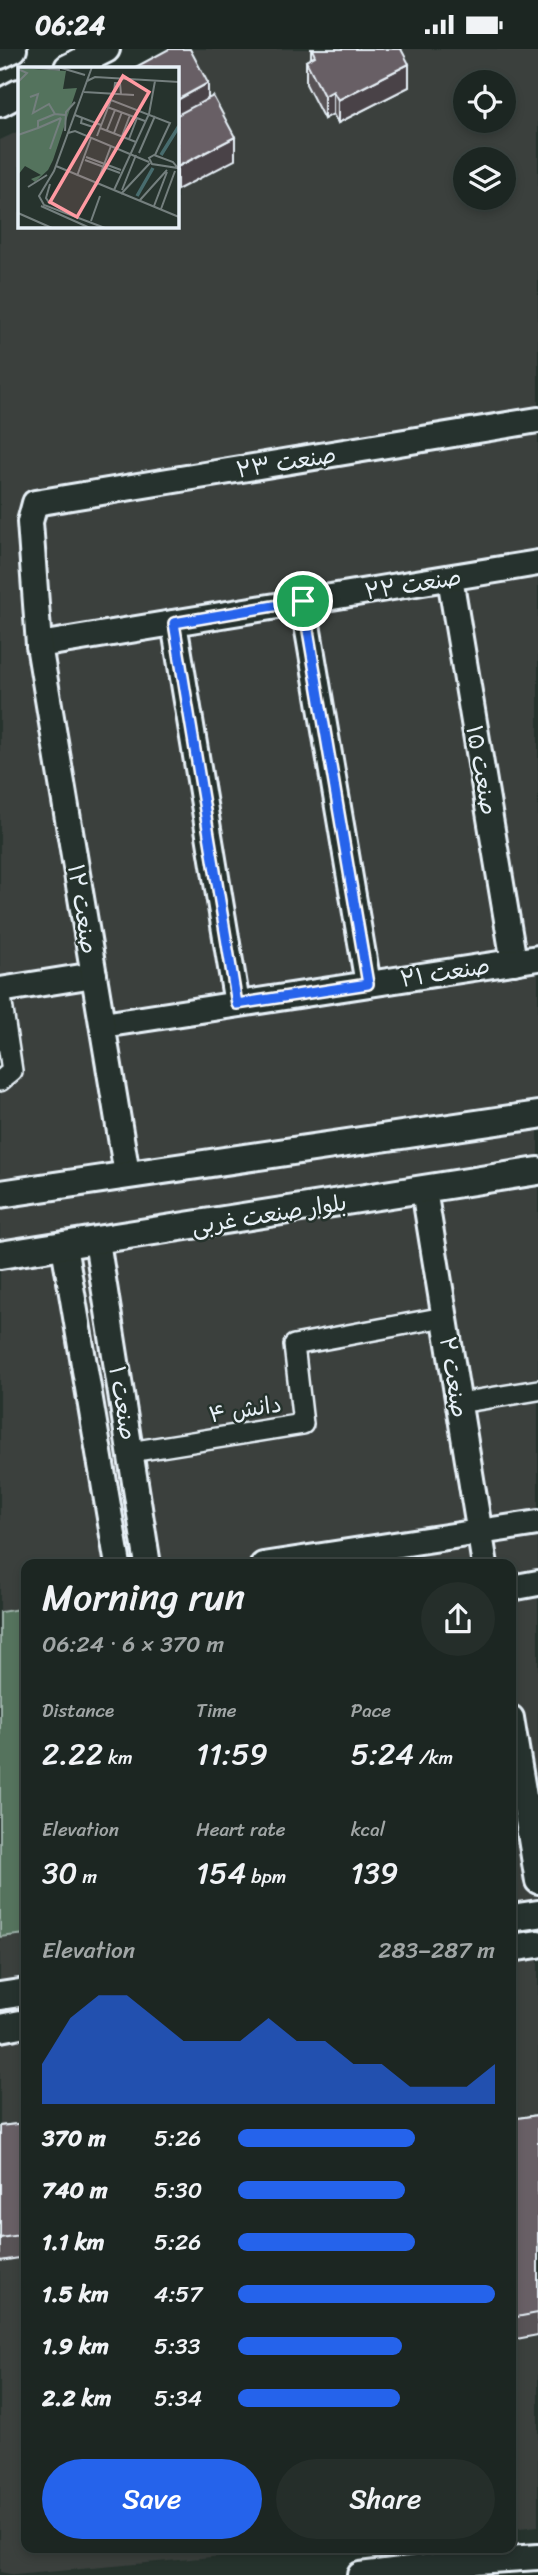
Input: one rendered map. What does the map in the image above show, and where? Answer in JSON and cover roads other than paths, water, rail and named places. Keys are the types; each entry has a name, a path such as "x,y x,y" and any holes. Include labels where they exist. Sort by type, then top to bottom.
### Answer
{"main road":[{"path":"0,55 13,49"},
{"path":"70,67 106,49"},
{"path":"0,103 18,94"},
{"path":"0,1194 538,1115"},
{"name":"بلوار صنعت غربی","path":"0,1255 424,1191 538,1171"},
{"path":"516,1917 538,1914"},
{"path":"516,1947 538,1944"},
{"path":"0,1996 21,1993"},
{"path":"0,2028 21,2025"}],"street":[{"name":"صنعت ۲۳","path":"35,503 538,420"},
{"name":"صنعت ۱۲","path":"35,503 30,522 39,645 127,1174"},
{"name":"صنعت ۲۲","path":"39,645 538,563"},
{"name":"صنعت ۱۵","path":"450,577 526,960"},
{"path":"303,601 368,984"},
{"path":"174,623 237,1004"},
{"name":"صنعت ۲۱","path":"103,1025 526,960"},
{"path":"0,1081 12,1071 0,990 94,975"},
{"name":"صنعت ۲","path":"424,1191 484,1559"},
{"name":"صنعت ۱","path":"97,1241 147,1559"},
{"name":"صنعت ۱","path":"64,1246 117,1559"},
{"name":"دانش ۴","path":"130,1452 303,1424 294,1345 444,1317"},
{"path":"459,1403 538,1390"},
{"path":"301,1559 538,1523"},
{"path":"516,1587 538,1583"},
{"path":"516,1738 531,1797 538,1881"},
{"path":"360,2575 519,2565"}]}
